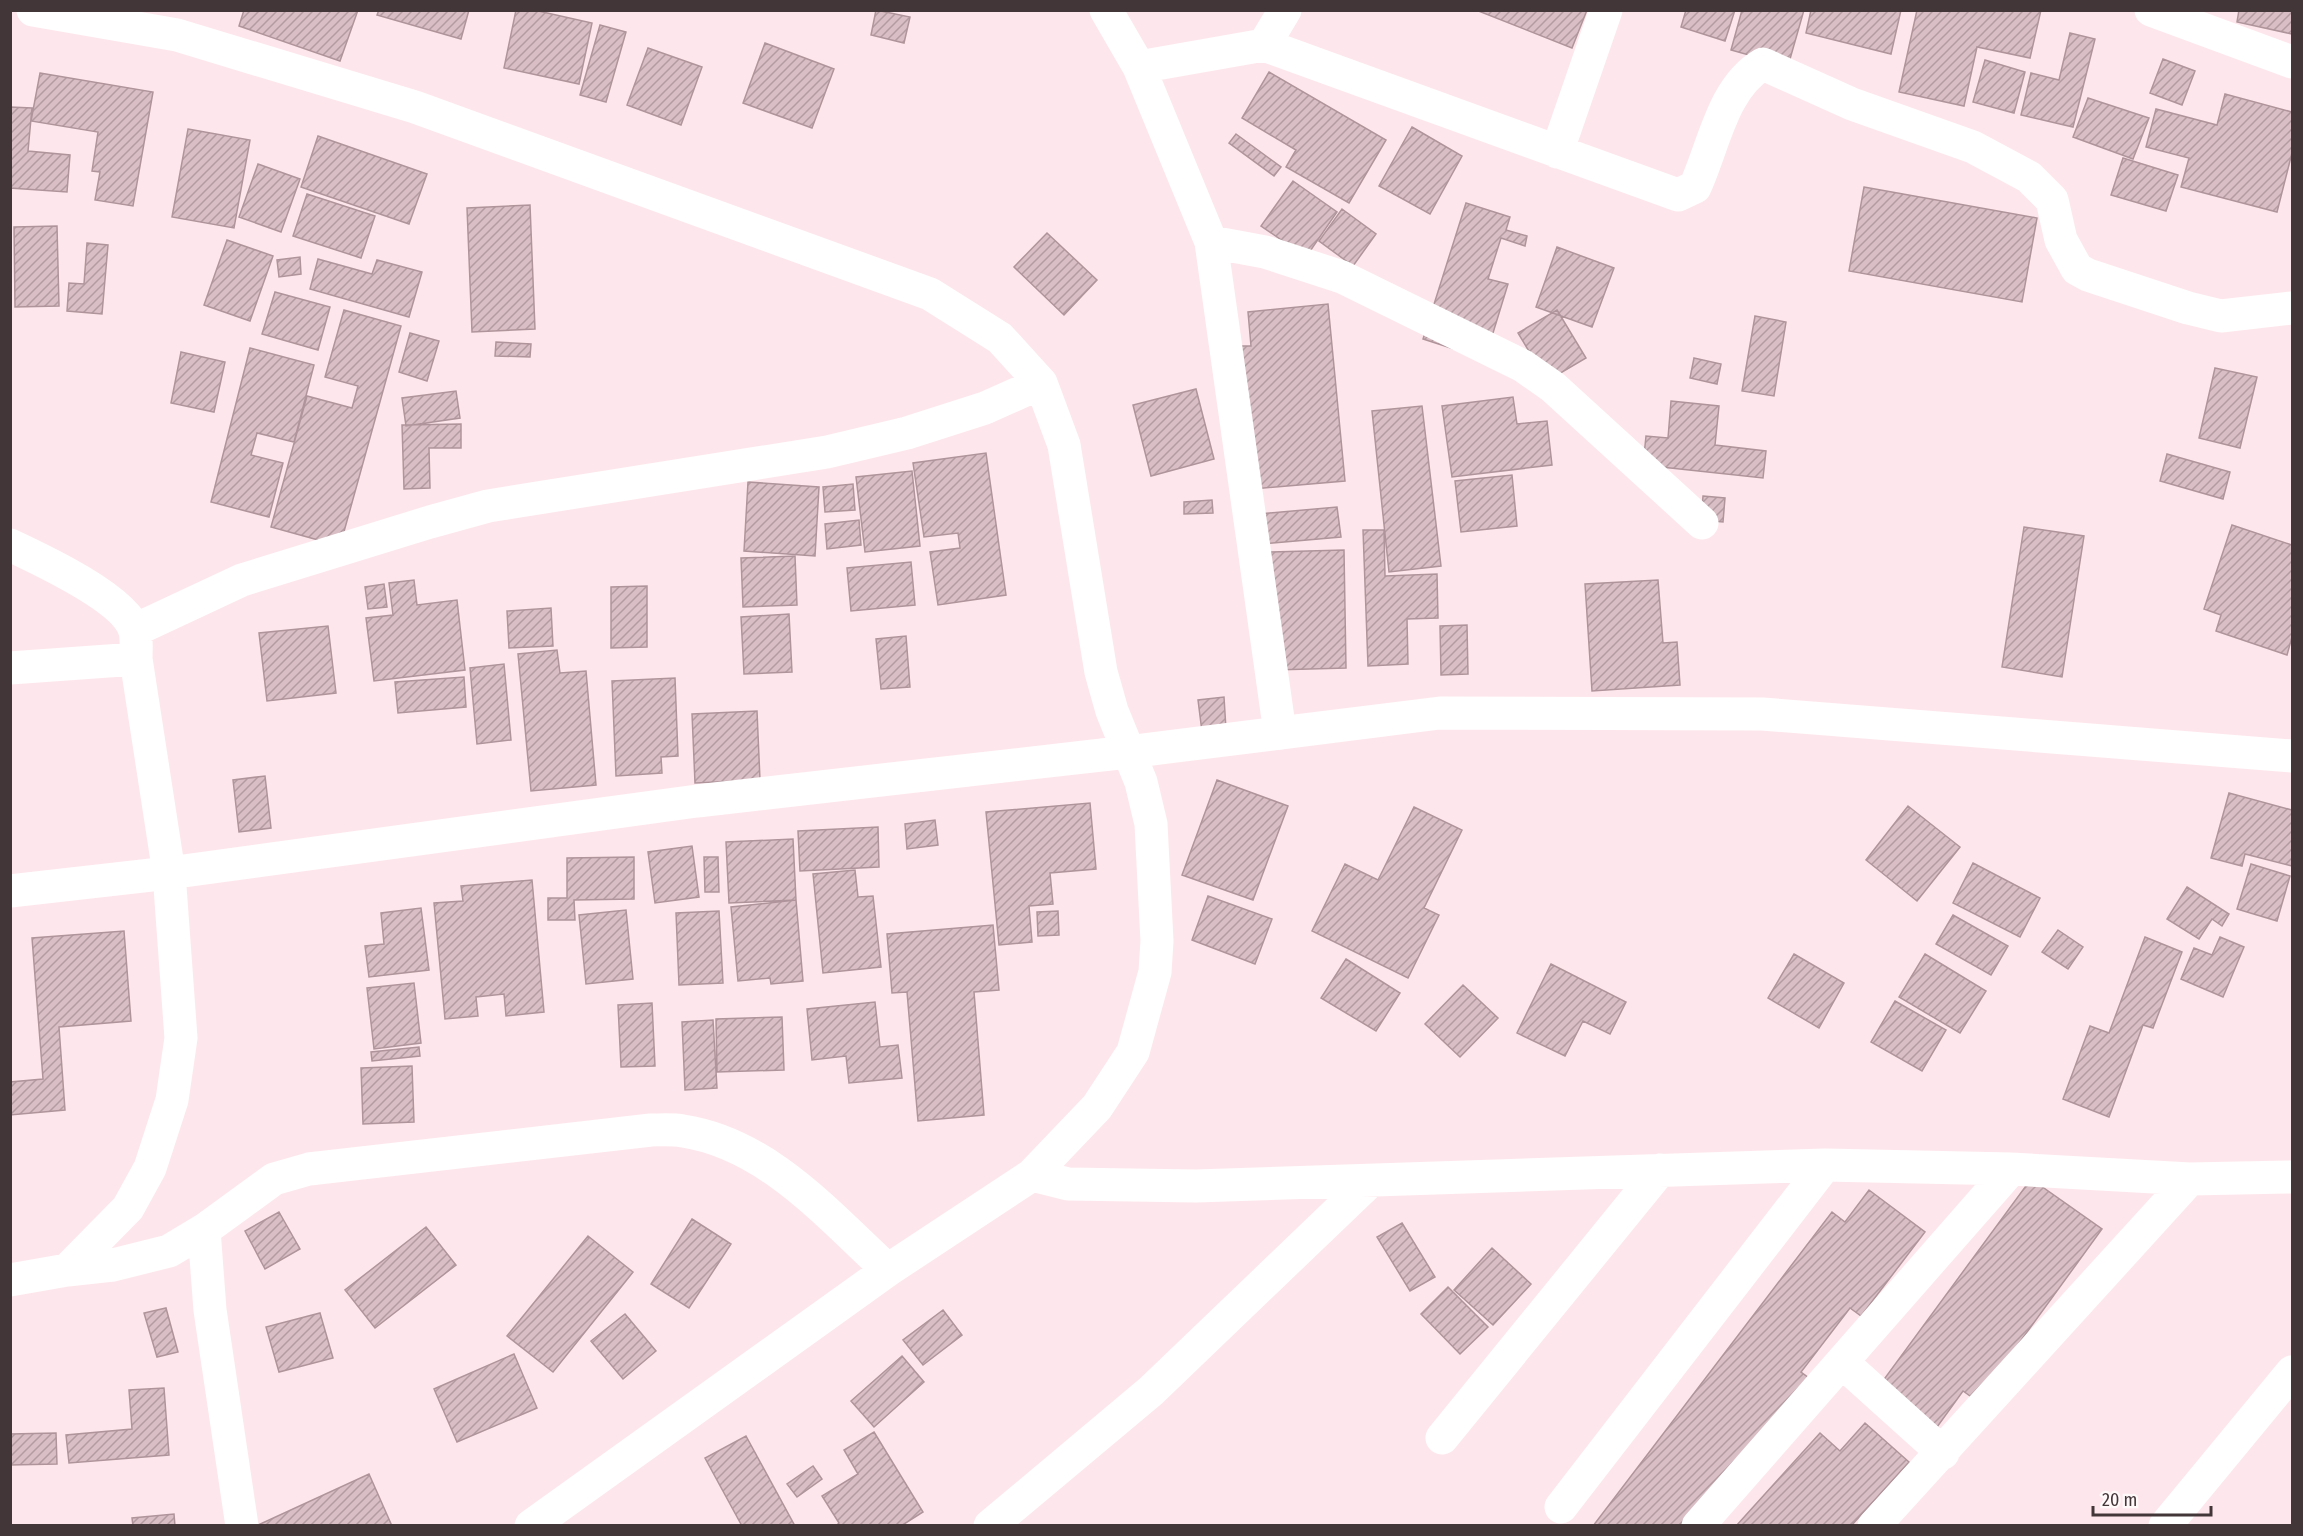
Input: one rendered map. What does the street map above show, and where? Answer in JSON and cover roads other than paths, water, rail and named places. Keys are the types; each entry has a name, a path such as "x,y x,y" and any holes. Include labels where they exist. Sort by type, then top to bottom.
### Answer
{"street":[{"path":"33,10 180,23 930,294 1000,338 1041,383 1064,444 1101,672 1112,711 1141,782 1151,824 1157,941 1155,972 1133,1052 1096,1107 1032,1175 888,1270 552,1520"},
{"path":"1106,10 1139,67 1211,242 1280,733"},
{"path":"1264,45 1285,10"},
{"path":"1557,152 1606,10"},
{"path":"2151,10 2292,62"},
{"path":"1139,67 1264,45 1678,195 1695,187 1728,101 1748,72 1762,64 1852,104 1972,147 2029,177 2052,200 2061,240 2077,269 2088,275 2188,308 2221,316 2292,308"},
{"path":"1211,242 1265,252 1342,277 1523,366 1553,387 1702,523"},
{"path":"10,668 136,644 242,580 430,522 488,506 827,452 908,433 985,408 1041,383"},
{"path":"10,545 80,580 124,615 136,644 169,873 181,1038 172,1100 150,1168 128,1208 67,1270"},
{"path":"10,891 169,873 697,801 1128,752 1440,712 1762,714 2292,756"},
{"path":"10,1280 114,1265 169,1251 204,1230 274,1179 309,1169 651,1130 682,1131 743,1151 783,1173 888,1270"},
{"path":"1032,1175 1068,1184 1118,1185 1370,1181 1825,1165 2011,1169 2190,1179 2292,1177"},
{"path":"1561,1507 1825,1165"},
{"path":"1698,1526 2011,1169"},
{"path":"1442,1438 1660,1170"},
{"path":"1874,1526 1943,1453 2190,1179"},
{"path":"990,1526 1151,1391 1370,1181"},
{"path":"204,1230 210,1310 242,1526"},
{"path":"1843,1363 1943,1453"},
{"path":"2165,1526 2292,1372"}]}
